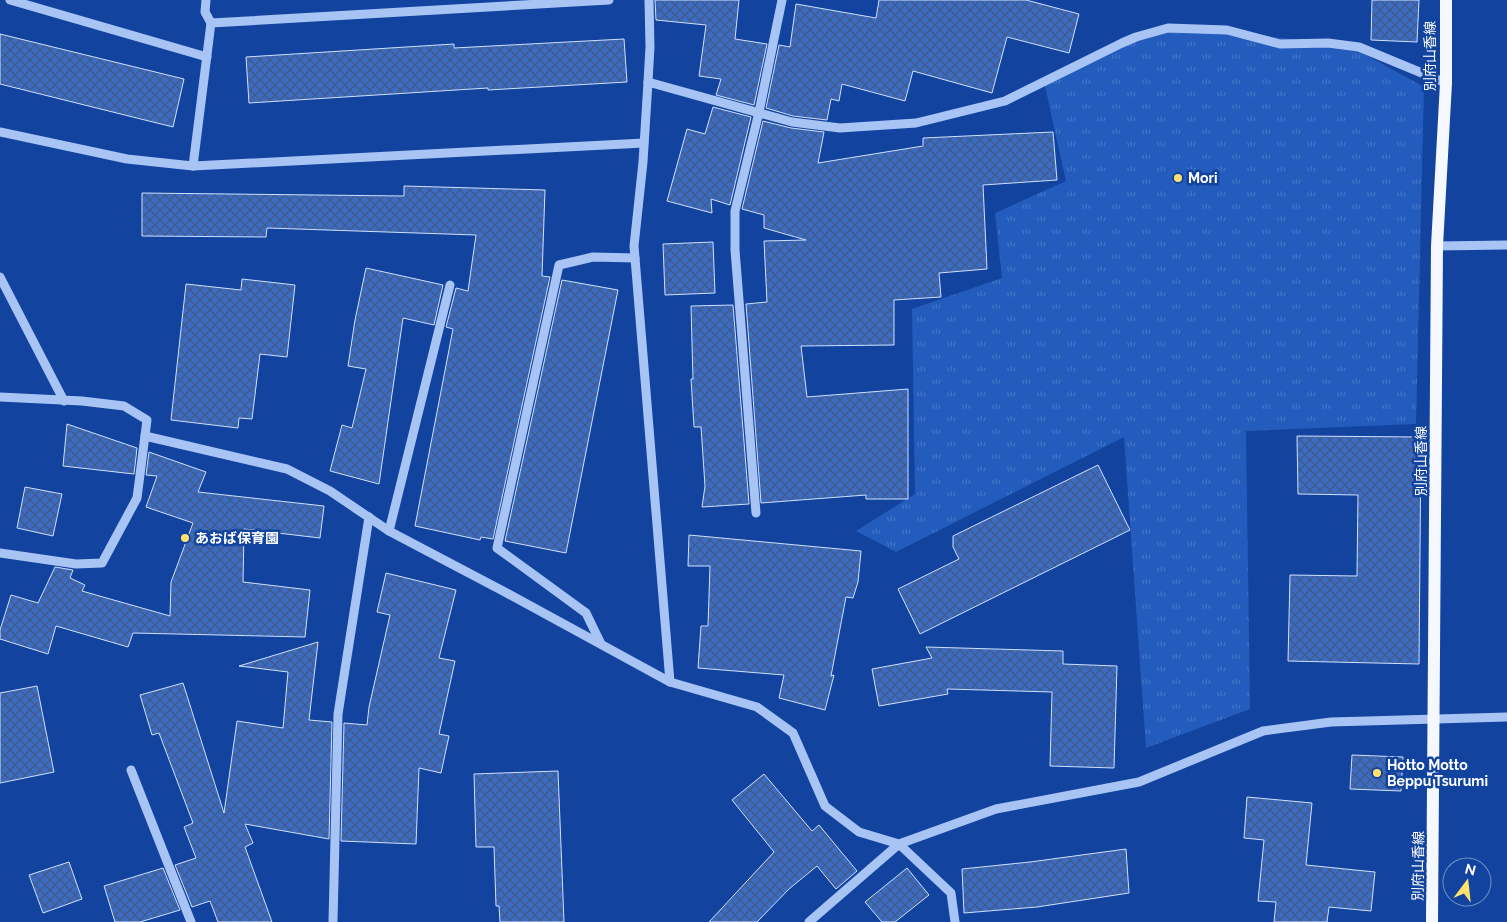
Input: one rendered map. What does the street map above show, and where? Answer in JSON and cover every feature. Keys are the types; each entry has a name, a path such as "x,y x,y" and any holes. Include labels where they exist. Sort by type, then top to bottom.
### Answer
{"main road":[{"name":"別府山香線","path":"1432,922 1438,246 1446,83 1446,0"}],"street":[{"path":"10,0 207,57"},
{"path":"193,166 211,23 205,12 206,0"},
{"path":"211,23 609,0"},
{"path":"649,0 650,47 648,82 634,246 670,682"},
{"path":"756,513 735,250 735,211 759,112 782,0"},
{"path":"648,82 792,122 840,128 916,123 1005,101 1122,43 1168,28 1227,30 1280,44 1328,43 1359,47 1446,83"},
{"path":"0,132 128,159 193,166 644,143"},
{"path":"1438,246 1507,245"},
{"path":"601,644 586,613 497,548 559,265 592,256 635,258"},
{"path":"0,277 64,401"},
{"path":"390,531 450,285"},
{"path":"0,397 82,401 124,406 147,420 137,498 102,563 76,564 0,553"},
{"path":"145,436 287,469 330,491 390,531 670,682 757,707 793,733 825,806 859,832 899,844 950,893 955,922"},
{"path":"333,921 338,714 369,517"},
{"path":"809,922 899,844 996,809 1139,782 1263,731 1331,722 1507,717"},
{"path":"131,770 191,922"}],"green space":[{"path":"1187,28 1348,45 1424,87 1416,424 1246,431 1250,709 1146,748 1124,437 896,552 856,531 915,494 912,309 1002,278 995,213 1066,181 1044,82 1122,43"}],"building":[{"path":"655,0 739,0 735,39 767,44 754,105 716,95 721,79 699,76 706,25 656,20"},
{"path":"879,0 1026,0 1079,14 1069,53 1007,37 992,93 913,71 905,101 842,84 839,101 831,99 827,120 793,116 766,108 779,45 790,47 796,4 876,18"},
{"path":"1372,0 1419,0 1417,42 1371,40"},
{"path":"0,34 184,79 173,127 0,84"},
{"path":"624,39 627,82 488,90 488,88 249,103 246,57 454,44 454,48"},
{"path":"713,107 751,117 730,205 711,199 712,213 667,201 687,129 705,134"},
{"path":"763,121 791,128 824,132 818,163 923,146 923,138 1053,132 1057,180 983,185 987,269 939,273 941,297 894,300 894,345 801,346 807,397 908,389 908,499 866,499 866,495 761,503 746,304 767,302 764,241 806,240 764,228 764,215 742,209"},
{"path":"404,186 545,190 542,276 550,277 493,539 481,537 480,540 415,526 453,329 446,327 456,288 468,291 476,235 267,228 266,237 142,236 142,193 404,196"},
{"path":"713,242 715,293 665,295 663,244"},
{"path":"366,268 443,285 434,325 403,318 379,484 330,471 342,425 352,428 366,369 348,366"},
{"path":"242,279 295,285 287,357 260,354 252,419 239,418 238,428 171,420 186,284 241,290"},
{"path":"562,280 618,290 566,553 505,541"},
{"path":"733,305 749,504 702,507 705,486 701,427 694,427 691,379 693,379 691,306"},
{"path":"67,424 137,448 134,474 63,466"},
{"path":"1297,436 1421,437 1419,664 1288,661 1290,575 1357,576 1358,495 1298,494"},
{"path":"149,452 206,472 198,492 324,506 320,538 244,529 243,582 310,590 305,637 133,633 128,647 56,626 48,654 0,639 0,630 11,595 38,603 55,567 73,570 70,578 85,585 82,591 170,616 171,582 193,523 146,507 157,476 146,475"},
{"path":"1098,465 1130,530 920,634 898,589 959,559 953,547 953,536"},
{"path":"25,487 62,494 53,536 17,528"},
{"path":"689,535 861,551 858,582 853,598 846,597 831,676 834,675 825,710 779,698 784,675 698,668 701,626 708,626 710,566 688,566"},
{"path":"386,573 456,590 439,658 455,661 439,734 449,736 441,773 419,768 416,844 341,841 344,723 367,725 369,707 390,615 377,612"},
{"path":"318,642 309,720 332,722 329,839 245,824 253,843 245,847 272,922 218,922 210,901 192,907 175,865 196,858 184,827 193,823 159,733 152,735 140,695 183,683 224,813 237,721 283,728 288,672 239,666"},
{"path":"926,647 1063,651 1063,664 1117,666 1114,768 1050,766 1052,692 947,689 948,694 879,706 872,669 932,658"},
{"path":"37,686 54,772 0,783 0,693"},
{"name":"Hotto Motto Beppu Tsurumi","path":"1352,755 1403,757 1401,791 1350,789"},
{"path":"558,771 564,922 500,922 499,906 496,906 494,847 476,847 474,774"},
{"path":"764,774 812,831 819,825 857,871 836,889 817,866 789,889 757,922 709,922 774,852 732,800"},
{"path":"1247,797 1312,803 1306,865 1375,872 1371,911 1329,907 1327,922 1274,922 1276,902 1258,901 1264,840 1244,838"},
{"path":"1126,849 1129,893 1037,907 964,913 962,869"},
{"path":"69,862 82,899 43,913 29,875"},
{"path":"163,868 180,910 140,922 115,922 104,886"},
{"path":"907,868 929,895 895,922 882,922 865,902"}],"place":[{"name":"Mori","path":"1178,178"},
{"name":"あおば保育園","path":"185,538"},
{"name":"Hotto Motto Beppu Tsurumi","path":"1377,773"}]}
